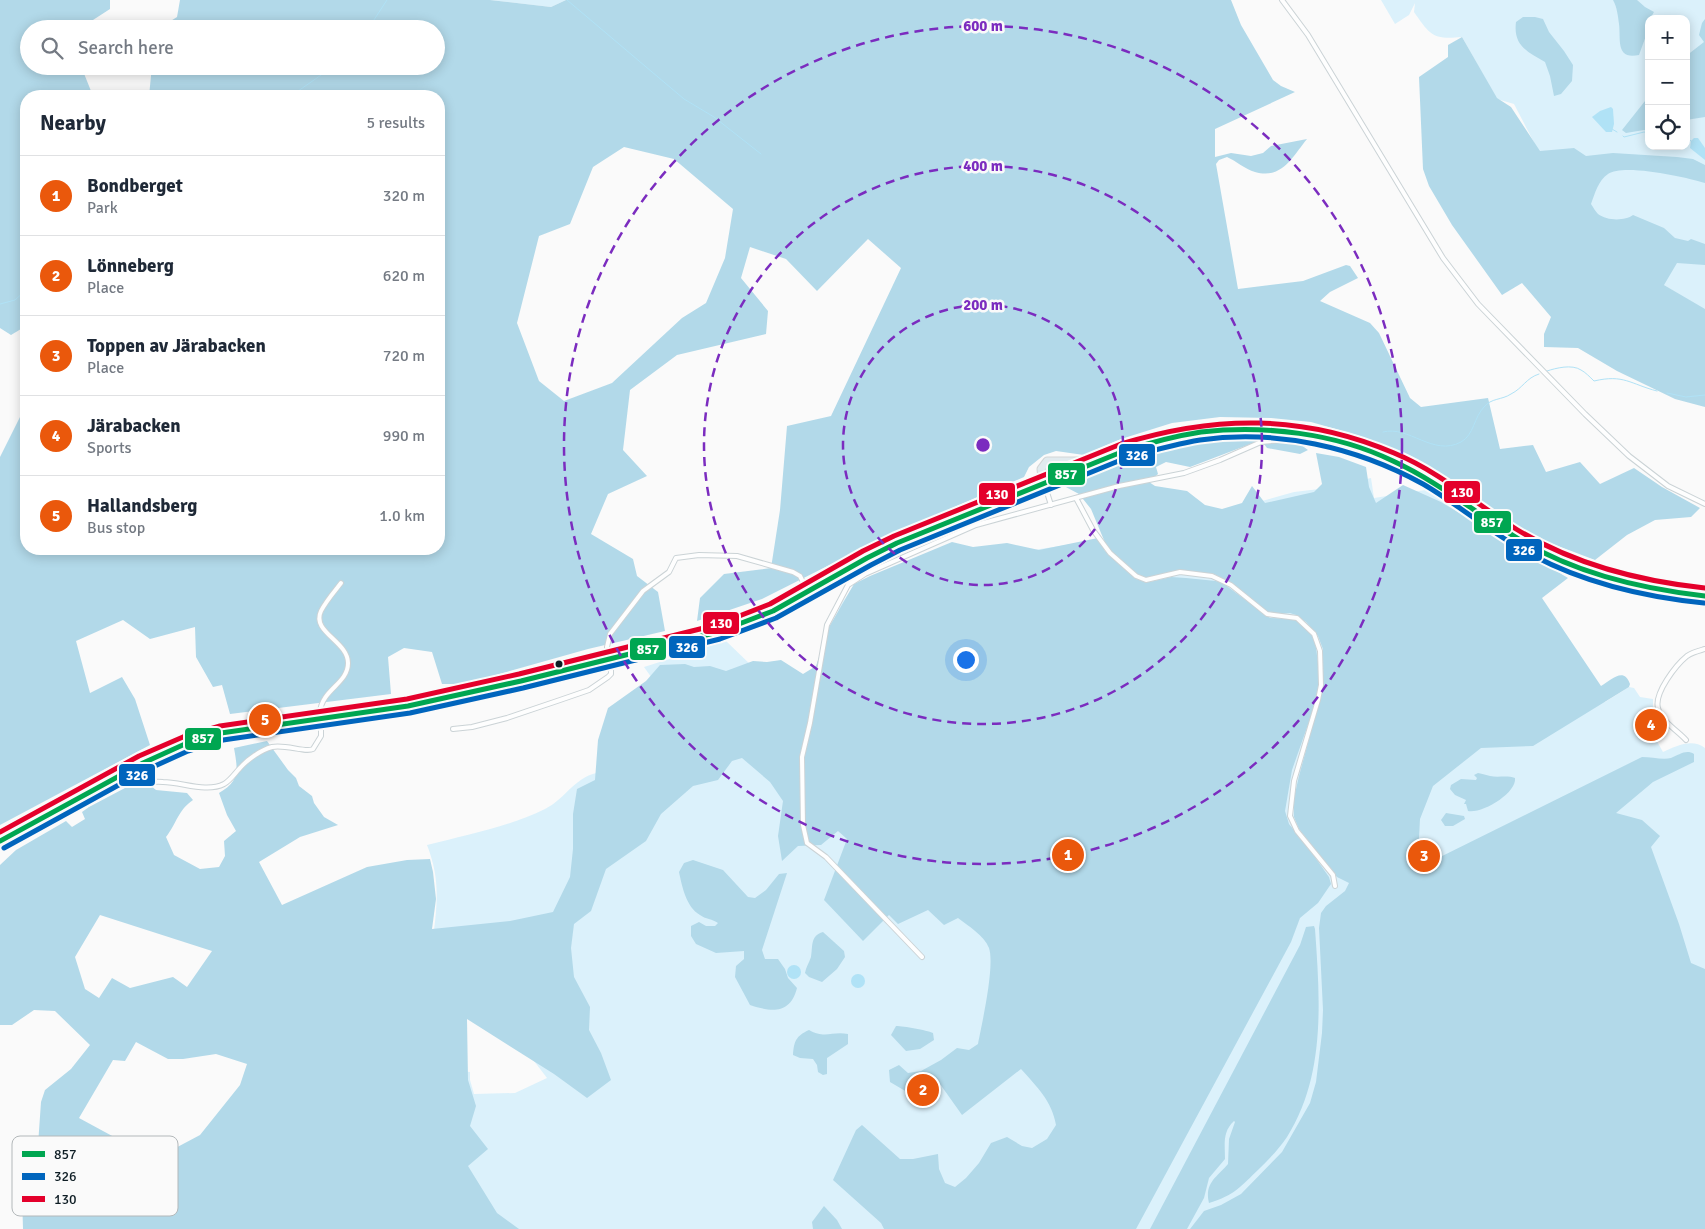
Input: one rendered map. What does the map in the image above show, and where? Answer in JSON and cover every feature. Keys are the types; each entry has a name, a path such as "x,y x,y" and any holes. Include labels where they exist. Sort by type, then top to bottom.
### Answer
{"highway":[{"path":"0,841 125,772 171,750 221,733 436,695 718,632 755,619 897,543 1086,461 1144,439 1203,427 1258,424 1289,426 1321,432 1371,446 1415,465 1522,535 1574,561 1641,582 1705,591"},
{"path":"609,657 737,620 771,605 895,538 1043,481 1139,446 1174,437 1219,430 1256,429 1295,432 1367,450 1426,477 1505,531 1558,559 1598,575 1626,583 1705,596"},
{"path":"1043,481 1041,469 1047,461 1086,461"},
{"path":"0,834 34,818 122,768 184,739 237,724 320,716"}],"street":[{"path":"1282,0 1308,36 1443,258 1478,304 1571,401 1629,456 1668,486 1705,504"},
{"path":"922,957 826,857 807,842 803,825 802,757 810,723 826,625 848,584 865,574 976,525 1119,486 1184,473 1261,442 1271,440 1316,445 1363,456 1366,455 1367,450"},
{"path":"1043,481 1051,505"},
{"path":"1076,498 1093,530 1110,553 1136,576 1146,580 1180,572 1212,576 1231,585 1267,614 1297,618 1314,634 1320,651 1321,685 1294,781 1290,816 1297,831 1333,875 1336,886"},
{"path":"453,729 472,727 507,718 589,690 611,674 608,640 610,634 643,591 669,572 676,558 699,555 737,556 793,572 800,576 806,586"},
{"path":"125,772 128,778 136,781 165,782 202,787 216,786 228,781 250,759 265,749 282,746 306,751 313,749 321,736 320,716 324,698 344,677 348,662 340,644 324,631 319,620 321,610 341,583"},
{"path":"1686,740 1660,712 1658,698 1662,688 1680,663 1692,653 1705,649"}],"shaded area":[{"path":"0,0 110,0 110,9 93,20 20,20 20,75 85,75 91,90 20,90 20,330 11,335 0,328"},
{"path":"180,0 490,0 551,7 566,0 1231,0 1241,25 1273,80 1295,92 1215,129 1215,157 1231,153 1251,156 1263,153 1271,146 1307,139 1286,165 1273,173 1255,172 1227,157 1219,160 1216,164 1238,289 1303,281 1346,265 1350,266 1358,278 1330,292 1320,301 1370,323 1379,333 1410,398 1421,407 1488,398 1500,449 1533,445 1546,472 1580,462 1600,484 1634,468 1662,487 1700,508 1691,517 1655,520 1627,535 1595,560 1537,538 1506,520 1459,486 1411,456 1360,436 1311,422 1271,418 1220,417 1172,423 1121,439 1084,455 1056,451 1044,455 1029,467 1024,477 885,537 762,599 697,621 700,598 724,574 771,568 780,510 787,426 831,416 901,268 868,239 817,291 786,259 750,247 741,278 768,311 766,334 677,355 630,390 623,450 647,476 608,494 591,534 633,559 637,576 658,592 665,631 588,649 464,684 442,684 432,652 404,648 388,657 391,694 230,714 222,685 213,687 196,657 195,627 150,639 123,620 76,641 90,693 122,677 135,699 150,745 0,825 0,457 20,417 20,555 445,555 445,90 150,90 151,75 445,75 445,20 172,20 177,17","holes":["624,147 674,159 733,209 725,258 706,303 682,318 612,383 564,401 539,381 517,323 539,236 570,224 593,167"]},
{"path":"490,0 566,0 551,7"},
{"path":"1381,0 1705,0 1705,310 1582,235 1514,104 1497,99 1462,37 1445,38 1433,34 1424,26 1414,12 1415,3 1409,15 1395,24"},
{"path":"1613,0 1637,0 1654,12 1652,15 1645,15 1645,38 1639,55 1631,56 1626,54 1621,47 1618,15"},
{"path":"1523,17 1543,19 1549,32 1573,65 1572,81 1561,94 1554,96 1545,62 1532,55 1519,42 1516,22"},
{"path":"1705,19 1705,117 1690,119 1690,53 1704,42 1699,35"},
{"path":"1462,37 1497,98 1511,107 1540,151 1574,148 1586,156 1613,153 1677,157 1693,159 1705,165 1705,183 1655,172 1640,170 1616,171 1608,174 1602,180 1591,204 1598,214 1606,218 1621,219 1633,215 1664,228 1675,238 1688,241 1691,239 1705,244 1705,265 1677,263 1664,285 1705,309 1705,407 1675,399 1617,371 1578,348 1544,347 1544,334 1551,317 1522,283 1502,295 1452,225 1429,186 1423,169 1419,77 1448,57 1448,45"},
{"path":"1645,101 1645,130 1626,133 1622,130"},
{"path":"1611,107 1613,109 1614,124 1612,132 1606,132 1592,117 1600,111"},
{"path":"1694,138 1698,138 1705,148 1705,160 1690,148 1691,141"},
{"path":"1266,434 1290,437 1308,450 1300,454 1267,448 1261,440 1190,467 1166,462 1156,467 1158,474 1149,482 1155,486 1187,491 1205,505 1222,509 1242,503 1252,486 1265,503 1314,492 1322,484 1316,453 1339,457 1366,467 1369,487 1376,503 1403,485 1441,502 1568,578 1542,598 1601,686 1621,675 1630,684 1629,687 1533,746 1481,748 1433,786 1420,819 1418,857 1422,866 1642,757 1668,759 1685,752 1694,754 1694,762 1653,782 1616,813 1642,820 1660,836 1651,847 1691,963 1705,969 1705,1229 1190,1229 1204,1211 1221,1205 1241,1194 1282,1152 1310,1103 1316,1082 1323,1010 1319,928 1321,913 1326,906 1345,891 1349,883 1337,877 1299,829 1294,817 1294,798 1321,695 1323,649 1318,636 1306,622 1296,615 1268,612 1231,583 1214,574 1182,570 1142,578 1133,573 1115,557 1106,545 1091,509 1079,494 1062,485 1064,480 1148,449 1221,435"},
{"path":"1371,478 1374,498 1432,489 1567,570 1525,598 1605,702 1629,687 1634,688 1640,697 1653,699 1653,713 1659,723 1650,724 1650,729 1663,752 1689,743 1705,748 1705,1229 184,1229 427,1067 470,1072 474,1094 515,1093 547,1078 434,930 436,877 427,845 487,830 531,815 553,804 578,782 593,774 602,772 659,688 644,667 726,641 753,667 813,684 840,606 852,588 879,573 993,558 1099,540 1122,540 1294,492 1328,488"},
{"path":"1098,538 1105,551 1136,579 1149,582 1171,577 1216,581 1224,584 1270,618 1297,619 1315,639 1319,686 1310,719 1292,770 1285,811 1289,824 1329,877 1331,884 1318,903 1300,918 1291,942 1136,1229 884,1229 881,1223 833,1180 856,1130 862,1125 900,1159 913,1159 938,1154 939,1169 945,1183 955,1187 979,1163 991,1143 1007,1137 1022,1146 1032,1148 1047,1139 1056,1125 1047,1101 1021,1069 962,1115 940,1084 907,1092 890,1082 889,1070 899,1065 908,1073 921,1071 957,1048 969,1050 978,1044 989,981 990,956 987,943 958,918 944,925 928,910 898,924 889,915 863,941 824,900 847,839 838,831 821,845 798,846 782,861 778,836 783,801 770,782 742,758 732,761 718,780 693,786 661,814 646,841 606,869 591,911 574,924 571,948 574,977 590,1007 589,1030 601,1053 611,1080 587,1098 554,1074 467,1019 468,1080 476,1106 470,1126 488,1149 468,1166 497,1213 519,1229 23,1229 23,1216 178,1216 178,1147 200,1135 240,1085 247,1064 216,1054 183,1059 168,1059 136,1042 125,1061 113,1060 79,1118 112,1136 39,1136 41,1102 45,1090 71,1069 90,1045 55,1011 34,1010 12,1025 0,1025 0,865 16,850 66,821 72,827 85,819 82,812 89,807 142,779 156,790 187,793 193,800 181,812 166,837 174,855 200,869 219,867 225,856 224,841 236,831 227,815 219,793 231,784 236,775 234,748 267,741 296,778 299,786 312,796 314,803 324,817 338,825 300,837 259,862 282,905 367,867 407,860 430,859 436,899 432,929 510,921 553,912 570,877 573,849 573,814 577,789 595,780 598,740 608,708 646,681 660,665 710,666 726,671 753,661 781,660 803,674 816,666 829,627 854,584 952,542 973,547 1007,543 1039,550","holes":["100,915 212,951 187,987 173,977 130,988 112,978 99,998 85,989 75,957"]},
{"path":"1478,773 1493,777 1515,778 1514,784 1505,796 1490,806 1468,811 1466,804 1464,804 1466,800 1455,795 1450,789 1451,785 1461,779 1476,780 1477,778 1474,775"},
{"path":"1446,813 1464,816 1465,819 1453,826 1445,826 1441,820"},
{"path":"693,860 723,870 748,897 755,898 766,890 779,874 787,873 762,950 765,959 778,959 785,969 788,978 797,988 794,997 785,1007 772,1010 750,1005 735,977 736,966 744,959 744,951 716,953 696,944 691,936 691,926 699,922 706,926 715,926 718,923 695,911 685,896 679,872 684,863"},
{"path":"1314,926 1319,1009 1318,1036 1309,1088 1300,1113 1281,1146 1242,1186 1225,1197 1209,1203 1208,1190 1210,1185 1228,1164 1229,1139 1234,1121 1226,1134 1225,1159 1209,1178 1204,1198 1187,1229 1150,1229 1300,945 1306,927"},
{"path":"823,932 844,951 845,957 837,969 822,982 809,977 805,973 811,957 814,939"},
{"path":"794,965 799,967 801,972 799,977 794,979 789,977 787,972 789,967"},
{"path":"855,974 861,974 865,981 861,988 855,988 851,984 851,978"},
{"path":"896,1026 915,1028 933,1033 934,1040 920,1049 906,1051 891,1035"},
{"path":"809,1030 820,1034 848,1034 848,1044 827,1058 827,1074 823,1075 818,1072 817,1065 813,1059 800,1058 793,1055 796,1040 801,1034"},
{"path":"824,1206 837,1220 842,1229 813,1229 812,1222"}],"waterway":[{"path":"374,20 387,0"},
{"path":"567,0 684,99 714,117 761,154"},
{"path":"300,90 321,75"},
{"path":"1612,129 1617,132"},
{"path":"1623,136 1645,132"},
{"path":"0,304 15,300 20,295"},
{"path":"1547,371 1573,367 1583,371 1594,381 1620,379 1657,391"},
{"path":"1383,432 1393,431 1431,444 1451,446 1461,442 1469,435 1478,416 1487,404 1511,394 1539,374"},
{"path":"1667,393 1686,397 1705,395"}],"transit line":[{"name":"130","path":"0,832 139,756 183,737 220,726 407,699 519,674 716,625 770,604 863,551 894,536 1121,444 1156,434 1191,428 1225,424 1259,423 1292,425 1360,440 1410,460 1456,488 1516,529 1560,552 1607,569 1655,581 1705,588"},
{"name":"857","path":"0,841 143,763 185,744 221,733 408,706 521,681 718,632 773,611 897,543 1124,451 1162,440 1201,432 1250,430 1299,433 1371,451 1410,469 1522,541 1565,563 1634,584 1705,596"},
{"name":"326","path":"4,848 146,770 188,751 223,740 410,713 523,688 720,639 776,618 900,550 1126,458 1200,440 1229,437 1286,439 1315,444 1371,460 1423,484 1519,548 1554,566 1617,588 1660,597 1704,603"}],"place":[{"name":"Hallandsberg","path":"265,720"},
{"name":"Järabacken","path":"1651,725"},
{"name":"Bondberget","path":"1068,855"},
{"name":"Toppen av Järabacken","path":"1424,856"},
{"name":"Lönneberg","path":"923,1090"}]}
